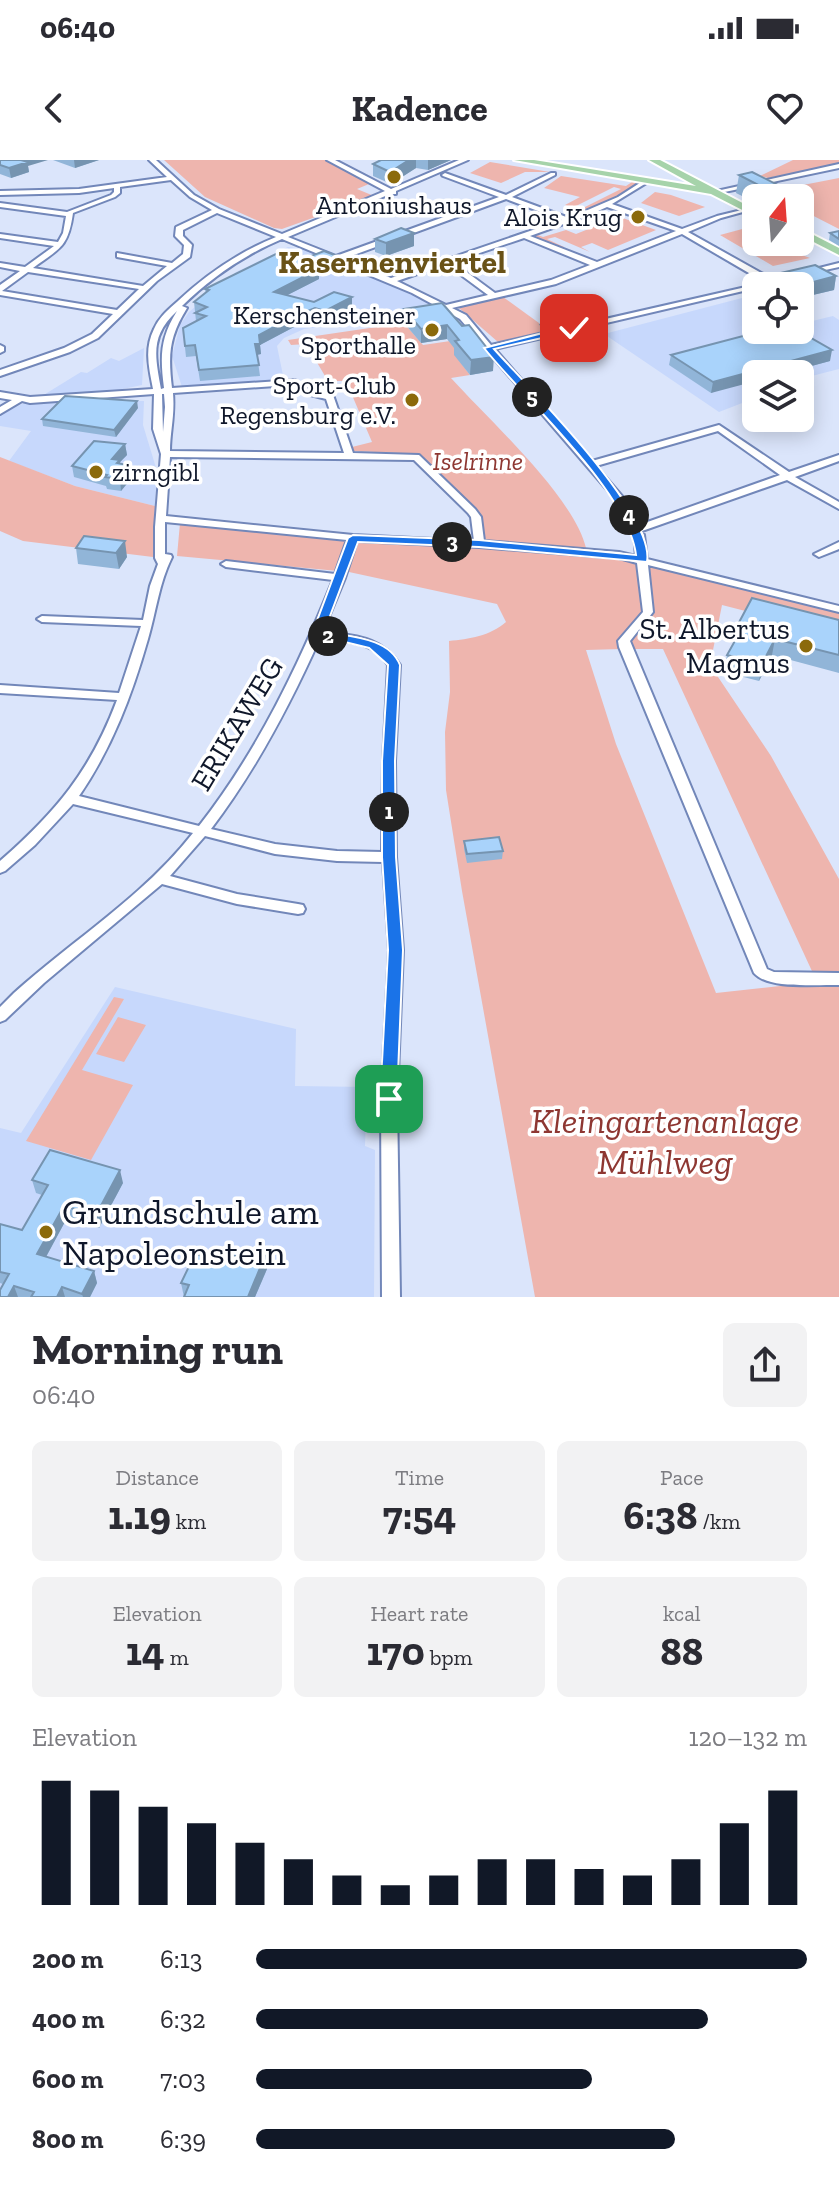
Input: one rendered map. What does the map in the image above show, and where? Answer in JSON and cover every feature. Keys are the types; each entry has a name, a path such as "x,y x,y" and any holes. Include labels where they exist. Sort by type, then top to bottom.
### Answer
{"main road":[{"path":"518,160 716,190"},
{"path":"538,160 716,190"},
{"path":"653,160 716,190"},
{"path":"662,160 742,204"},
{"path":"677,183 692,179"},
{"path":"814,242 839,255"}],"street":[{"path":"152,160 192,196 217,210 390,281 447,307 467,320 488,348 592,464 619,498 637,529 643,559 648,612 624,641 625,647 761,973 772,978 839,979"},
{"path":"330,160 394,193"},
{"path":"165,450 158,429 152,344 164,319 205,280 282,237 394,193 465,160"},
{"path":"0,868 50,825 72,799 103,751 148,623 163,563 160,558 165,450 171,427 164,344 174,320 213,281 282,237 445,175 475,160"},
{"path":"716,190 839,166"},
{"path":"335,259 505,197 553,174"},
{"path":"445,175 569,220"},
{"path":"0,193 50,193 172,178"},
{"path":"390,281 569,220 607,205 646,181"},
{"path":"0,205 69,214 78,207 113,196 117,193 117,187"},
{"path":"607,205 684,232 753,272"},
{"path":"0,373 89,340 189,251 188,245 179,236 179,229 217,210"},
{"path":"0,291 60,245 67,233 69,214"},
{"path":"447,307 553,282 742,214"},
{"path":"0,236 60,245"},
{"path":"525,236 597,265"},
{"path":"120,255 173,265"},
{"path":"445,260 494,296"},
{"path":"0,265 144,288"},
{"path":"808,272 839,265"},
{"path":"816,270 832,279"},
{"path":"488,348 742,289"},
{"path":"0,291 120,313"},
{"path":"0,364 11,369"},
{"path":"0,395 19,399 292,382 302,390 330,397 350,457"},
{"path":"0,411 19,399"},
{"path":"592,464 719,428 786,475 839,506"},
{"path":"165,450 416,457 472,511 476,517 479,544"},
{"path":"637,529 839,458"},
{"path":"163,519 353,538 479,544 643,559 839,609"},
{"name":"ERIKAWEG","path":"0,1016 49,968 159,878 203,831 259,743 318,634 353,538"},
{"path":"819,554 839,545"},
{"path":"226,564 340,578"},
{"path":"42,619 148,623"},
{"path":"318,634 373,645 394,665 389,761 389,857 396,950 389,1099 391,1297"},
{"path":"0,689 124,697"},
{"path":"72,799 303,853 389,857"},
{"path":"159,878 237,899 298,909"}],"shaded area":[{"path":"288,247 308,250 447,309 304,329 284,338 277,346 284,380 182,387 172,356 180,325 189,312 236,272"},
{"path":"742,298 742,344 814,344 814,321 833,316 839,320 839,369 814,375 814,360 742,360 742,403 719,412 604,334"},
{"path":"144,348 142,385 113,391 42,396 81,372 87,373 111,358 119,361"},
{"path":"144,401 143,425 157,471 155,506 75,486 9,461 31,431 0,426 0,415 24,403"},
{"path":"115,987 296,1029 295,1086 367,1087 365,1146 375,1150 374,1297 0,1297 0,1128 21,1133"}],"green space":[{"path":"164,160 326,160 369,184 357,189 374,196 282,229 274,228 205,197"},
{"path":"793,160 839,160 839,163 768,178 760,176"},
{"path":"490,162 550,172 525,172 501,183 470,173"},
{"path":"561,176 626,186 632,182 638,183 612,200 578,215 575,212 621,189 614,187 572,208 565,205 580,197 544,188"},
{"path":"839,178 839,229 814,216 814,184 808,184"},
{"path":"655,192 705,207 679,216 641,203"},
{"path":"609,213 656,230 608,250 592,243 581,247 590,252 555,237 547,239 564,247 530,236 543,237 566,230 576,234 606,222 597,218"},
{"path":"742,229 742,248 720,235"},
{"path":"756,256 810,258 773,266"},
{"path":"503,297 550,331 498,342 459,308"},
{"name":"Iselrinne","path":"404,323 423,345 457,340 455,355 470,375 451,378 548,483 578,528 586,548 484,541 477,511 419,454 354,451 352,447 372,442 346,381 328,381 306,344 291,345 288,340"},
{"path":"0,457 75,486 155,506 153,557 23,541 0,531"},
{"name":"Kleingartenanlage Mühlweg","path":"180,523 342,541 483,547 617,558 839,613 839,635 722,605 710,665 771,756 839,879 839,1297 535,1297 446,790 449,641 486,634 506,622 497,604 349,572 177,556","holes":["663,649 817,982 716,993 616,744 586,650"]},
{"path":"114,997 124,999 82,1070 133,1085 91,1160 26,1141"},
{"path":"118,1017 146,1025 124,1062 96,1054"}],"building":[{"path":"0,160 28,162 9,168 0,165"},
{"path":"381,160 409,160 390,172 373,164"},
{"path":"752,172 776,184 757,184 739,175"},
{"path":"401,228 414,233 386,243 375,239"},
{"path":"324,251 337,256 311,266 319,269 274,292 314,302 334,292 352,297 325,311 315,308 259,335 260,344 255,344 259,365 199,370 195,345 185,346 183,328 206,316 195,313 207,307 194,302 209,290 205,289 280,252 301,260"},
{"path":"815,265 836,276 814,282 814,272 785,272"},
{"path":"442,303 462,326 469,325 494,357 471,360 455,341 459,340 447,325 421,329 404,309"},
{"path":"553,322 574,337 562,340 541,325"},
{"path":"742,336 742,344 814,344 814,340 832,350 795,360 742,360 742,374 713,382 671,355"},
{"path":"65,396 137,401 114,430 42,419"},
{"path":"94,441 125,444 112,459 120,460 117,463 127,465 124,468 129,469 120,479 72,466"},
{"path":"84,536 125,541 116,553 76,548"},
{"path":"752,598 839,620 839,655 775,639 762,664 727,655 741,630 736,628"},
{"path":"499,837 503,851 467,854 464,841"},
{"name":"Grundschule am Napoleonstein","path":"50,1150 120,1170 96,1215 64,1206 37,1254 94,1271 82,1294 62,1287 57,1297 31,1297 34,1292 14,1286 8,1297 0,1297 0,1290 9,1274 0,1272 0,1224 22,1230 48,1185 32,1180"},
{"path":"241,1250 265,1256 248,1297 184,1297 189,1285 181,1283 195,1254 218,1260 222,1252 238,1257"}],"place":[{"name":"Antoniushaus","path":"394,177"},
{"name":"Alois Krug","path":"638,217"},
{"name":"Kerschensteiner Sporthalle","path":"432,330"},
{"name":"Sport-Club Regensburg e.V.","path":"412,400"},
{"name":"zirngibl","path":"96,472"},
{"name":"St. Albertus Magnus","path":"806,646"},
{"name":"Grundschule am Napoleonstein","path":"46,1232"}],"district":[{"name":"Kasernenviertel","path":"392,262"}],"route":[{"path":"389,1099 396,950 389,857 389,761 394,665 373,645 318,634 353,538 479,544 643,559 637,529 606,480 488,348 574,328"}]}
